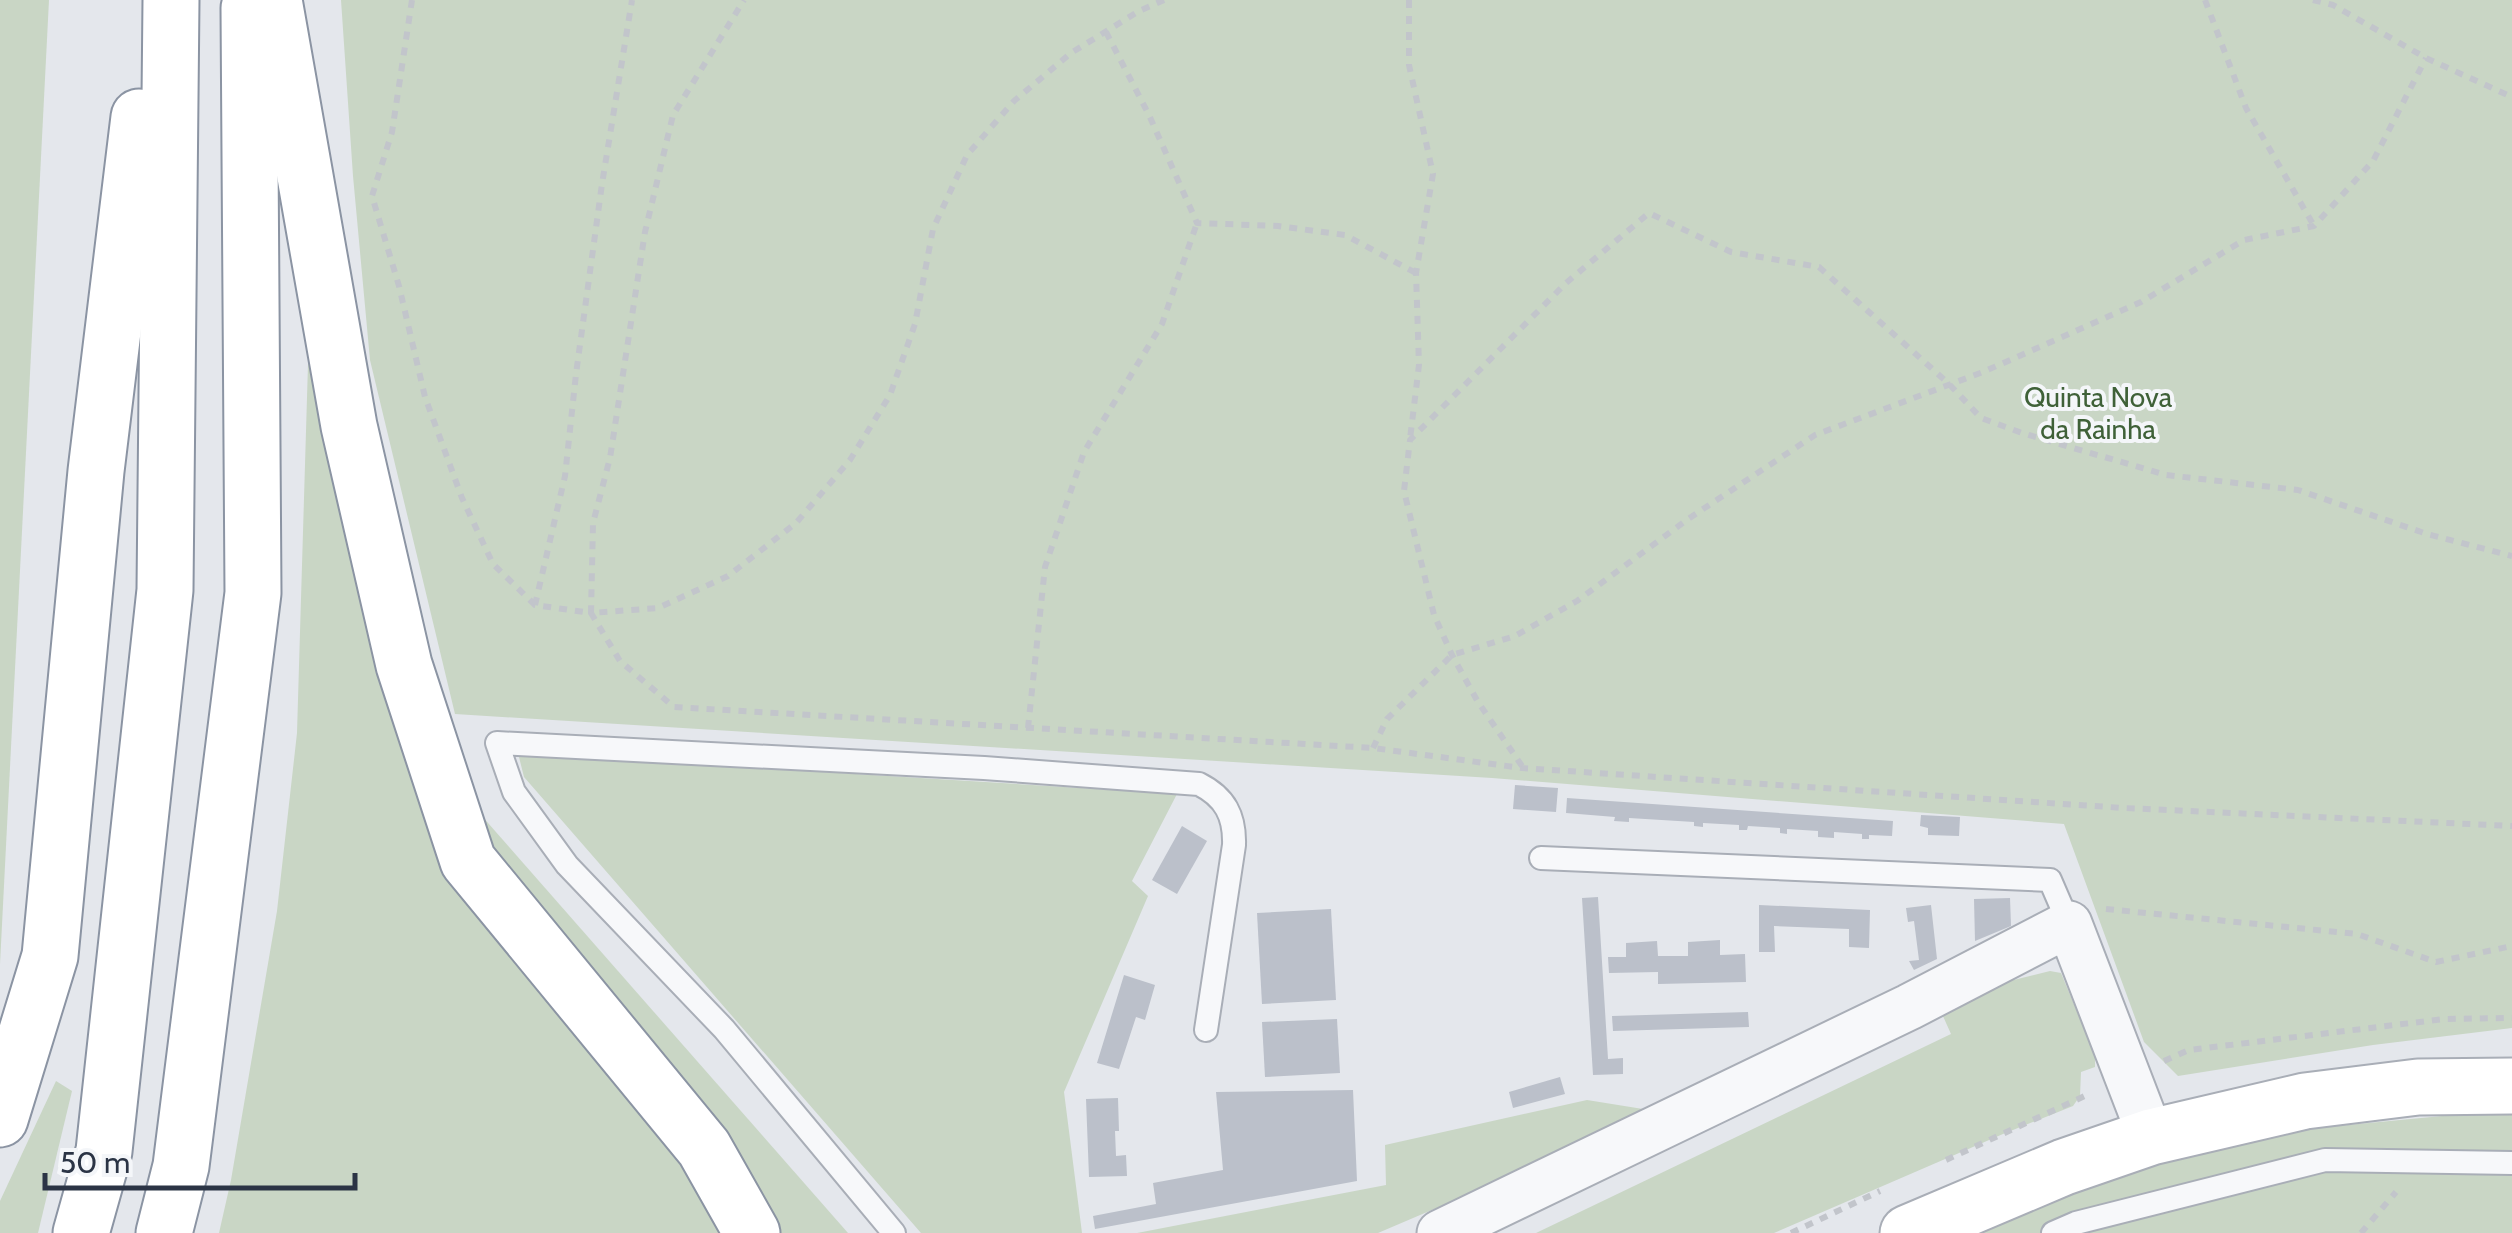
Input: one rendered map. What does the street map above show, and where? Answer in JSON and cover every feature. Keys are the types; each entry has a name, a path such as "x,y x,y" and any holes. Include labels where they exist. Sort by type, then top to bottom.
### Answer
{"main road":[{"path":"0,1120 50,956 96,471 154,0"},
{"path":"82,1233 104,1151 165,590 170,0"},
{"path":"164,1233 181,1166 253,593 249,0"},
{"path":"274,0 349,426 404,665 468,861 704,1148 752,1233"},
{"path":"1908,1233 2064,1167 2151,1137 2306,1100 2418,1087 2512,1086"}],"street":[{"path":"1440,1233 1909,1008 2069,924 2151,1137"}],"lane":[{"path":"894,1233 724,1029 568,865 514,792 497,743 984,768 1199,784 1216,792 1235,823 1206,1030"},
{"path":"1541,858 2050,880 2069,924"},
{"path":"2054,1233 2076,1223 2325,1160 2512,1163"}],"path":[{"path":"412,0 392,132 372,196 426,397 462,498 493,564 535,605 592,613 658,608 728,576 796,523 850,460 890,396 915,324 933,229 967,155 1014,101 1071,54 1139,10 1164,0"},
{"path":"535,605 565,476 600,203 632,0"},
{"path":"744,0 673,114 645,232 610,458 593,523 592,613 620,661 674,706 1373,748 1522,768 2124,808 2512,826"},
{"path":"1409,0 1408,65 1433,174 1416,273 1420,366 1404,490 1434,615 1478,702 1522,768"},
{"path":"2205,0 2246,108 2314,226"},
{"path":"2314,0 2333,5 2426,58 2512,97"},
{"path":"1028,728 1050,550 1084,452 1162,324 1196,223 1149,115 1106,32"},
{"path":"1373,748 1387,719 1452,654 1515,636 1577,601 1688,519 1815,435 1983,372 2141,302 2244,240 2314,226 2373,162 2426,58"},
{"path":"1410,440 1566,283 1649,213 1730,252 1820,267 1981,418 2166,474 2298,490 2427,534 2512,556"},
{"path":"1196,223 1278,226 1345,235 1416,273"},
{"path":"2069,924 2093,908 2357,934 2436,962 2512,946"},
{"path":"2361,1233 2422,1161"}],"green space":[{"path":"0,0 49,0 0,964"},
{"name":"Quinta Nova da Rainha","path":"341,0 2512,0 2512,1028 2178,1076 2144,1042 2064,824 1492,778 455,714 370,360"},
{"path":"310,297 433,825 666,1136 724,1233 219,1233 277,911 297,733"},
{"path":"518,753 1177,794 1132,881 1148,896 1064,1092 1082,1233 921,1233 524,777"},
{"path":"474,807 848,1233 772,1233 489,875"},
{"path":"2050,971 2061,973 2095,1055 2095,1067 2081,1072 2080,1096 2073,1106 1774,1233 1536,1233 1951,1034 1938,1005 1993,985"},
{"path":"56,1081 72,1091 38,1233 0,1233 0,1201"},
{"path":"1587,1100 1643,1109 1549,1160 1378,1233 1137,1233 1386,1185 1385,1145"},
{"path":"2463,1114 2512,1115 2512,1233 1982,1233 2137,1166 2306,1129"}],"building":[{"path":"1515,785 1558,788 1556,812 1513,809"},
{"path":"1567,798 1893,821 1892,836 1869,835 1869,839 1862,839 1862,834 1834,832 1834,838 1818,837 1818,831 1787,829 1787,834 1780,833 1780,828 1748,826 1747,830 1739,830 1739,825 1703,823 1703,827 1694,826 1694,822 1629,818 1629,822 1614,821 1615,817 1566,813"},
{"path":"1921,815 1960,817 1959,836 1928,835 1928,828 1920,826"},
{"path":"1182,826 1207,841 1177,894 1152,880"},
{"path":"1598,897 1608,1059 1623,1058 1623,1074 1593,1075 1582,898"},
{"path":"2010,898 2011,926 1975,941 1974,899"},
{"path":"1759,905 1870,910 1869,948 1849,947 1849,929 1774,926 1775,952 1759,952"},
{"path":"1931,905 1937,959 1914,970 1909,961 1919,960 1914,921 1908,922 1906,908"},
{"path":"1331,909 1336,1000 1262,1004 1257,913"},
{"path":"1720,940 1720,955 1745,954 1746,982 1658,984 1658,972 1609,973 1608,957 1626,957 1626,943 1657,941 1658,956 1688,956 1688,942"},
{"path":"1124,975 1155,985 1145,1020 1136,1017 1119,1069 1097,1063"},
{"path":"1748,1012 1749,1027 1613,1031 1612,1016"},
{"path":"1337,1019 1340,1073 1265,1077 1262,1022"},
{"path":"1560,1077 1565,1094 1513,1108 1509,1092"},
{"path":"1353,1090 1357,1181 1095,1229 1093,1216 1156,1204 1153,1183 1223,1170 1216,1092"},
{"path":"1118,1098 1116,1156 1126,1155 1127,1176 1089,1177 1086,1099"}]}
